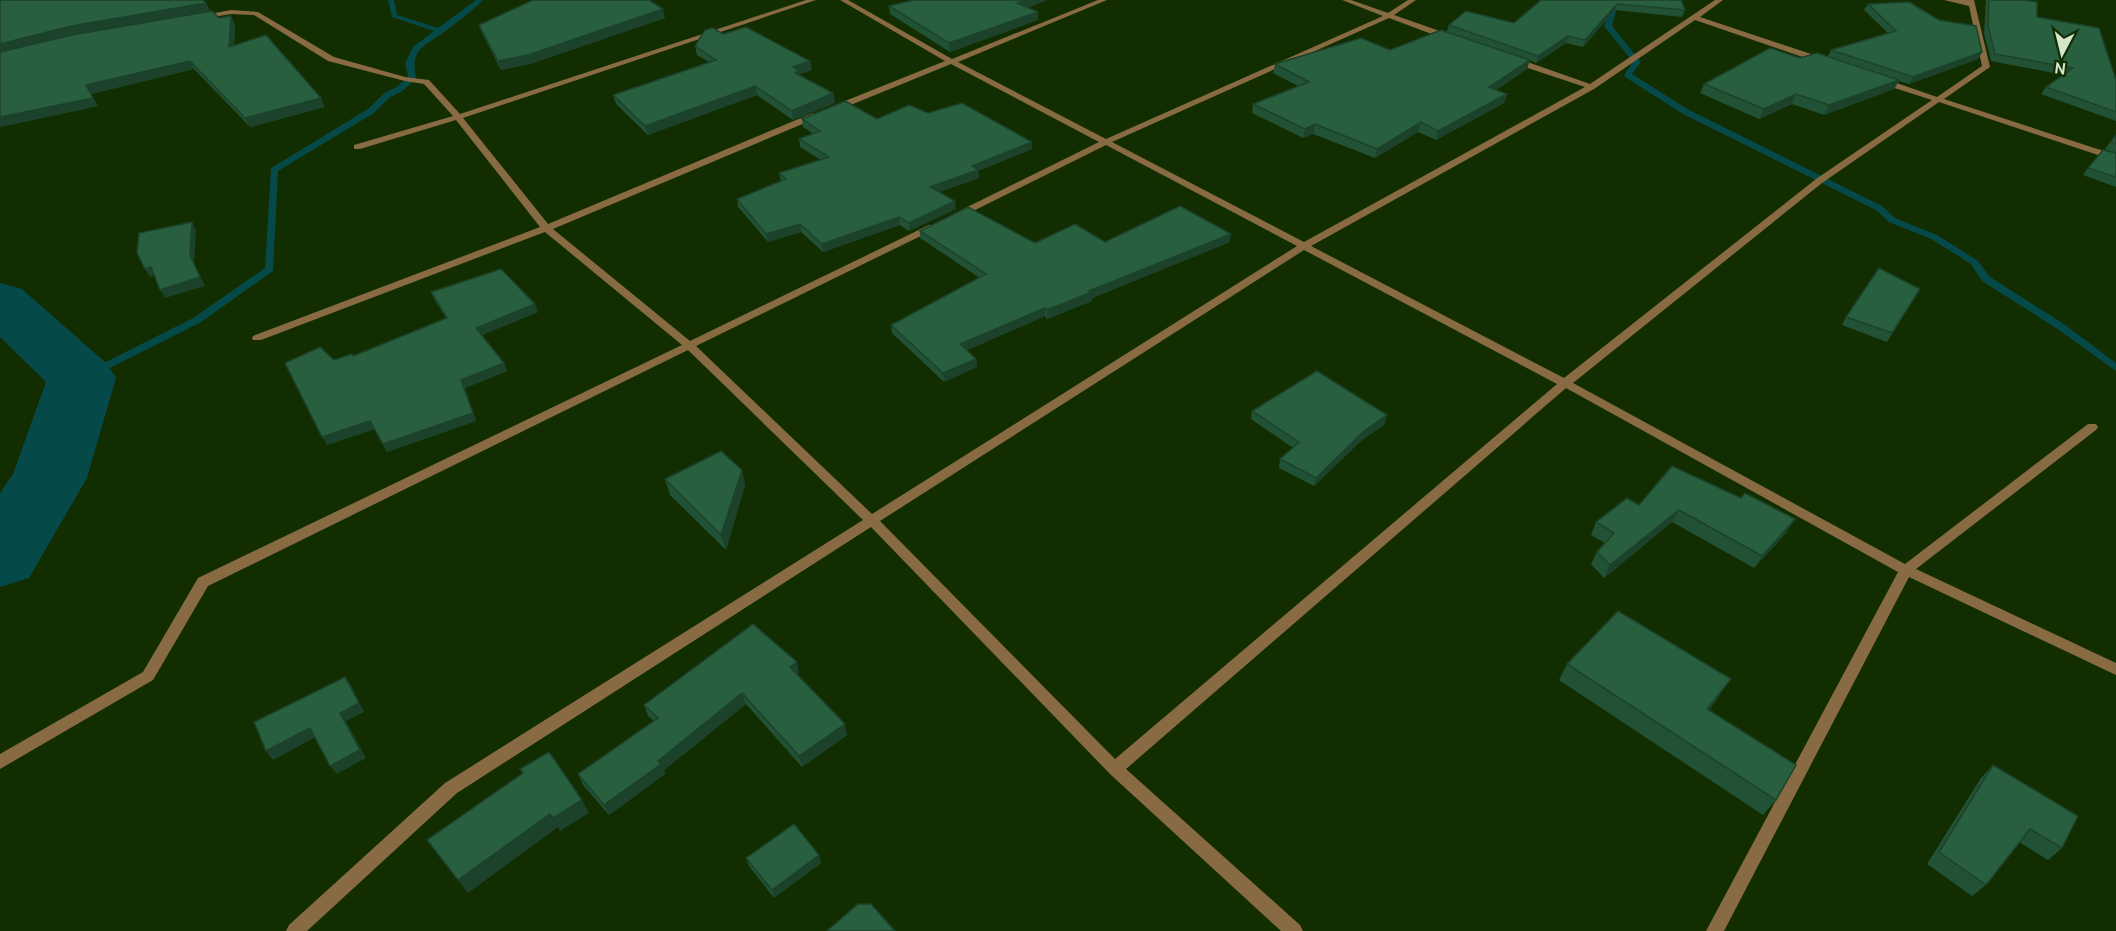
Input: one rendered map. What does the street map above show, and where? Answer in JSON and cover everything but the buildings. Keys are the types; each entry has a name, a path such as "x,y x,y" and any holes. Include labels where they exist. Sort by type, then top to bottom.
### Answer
{"street":[{"path":"357,147 458,117 813,0"},
{"path":"843,0 949,60 1565,383 1906,570 2116,669"},
{"path":"258,338 546,228 949,60 1104,0"},
{"path":"1345,0 1455,40"},
{"path":"0,762 148,676 203,582 1106,142 1388,16 1413,0"},
{"path":"295,931 452,788 1302,247 1591,87 1720,0"},
{"path":"1115,769 1565,383 1823,178 1986,67 1971,2 1947,0"},
{"path":"187,20 231,12 256,13 331,58 405,79 426,82 458,117 546,228 690,346 873,522 1115,769 1294,931"},
{"path":"1696,18 1827,62"},
{"path":"1501,55 1591,87"},
{"path":"1871,77 2116,158"},
{"path":"1715,931 1906,570 2092,427"}],"waterway":[{"path":"391,0 394,16 439,30"},
{"path":"439,30 480,0"},
{"path":"1616,0 1608,26 1637,62 1628,75 1686,112 1879,208 1892,220 1934,237 1974,262 1986,279 2060,326 2116,368"},
{"path":"82,378 197,320 270,269 274,170 371,111 386,96 401,88 412,78 409,63 417,47 439,30"},
{"path":"0,302 82,378 49,478 0,557"}]}
